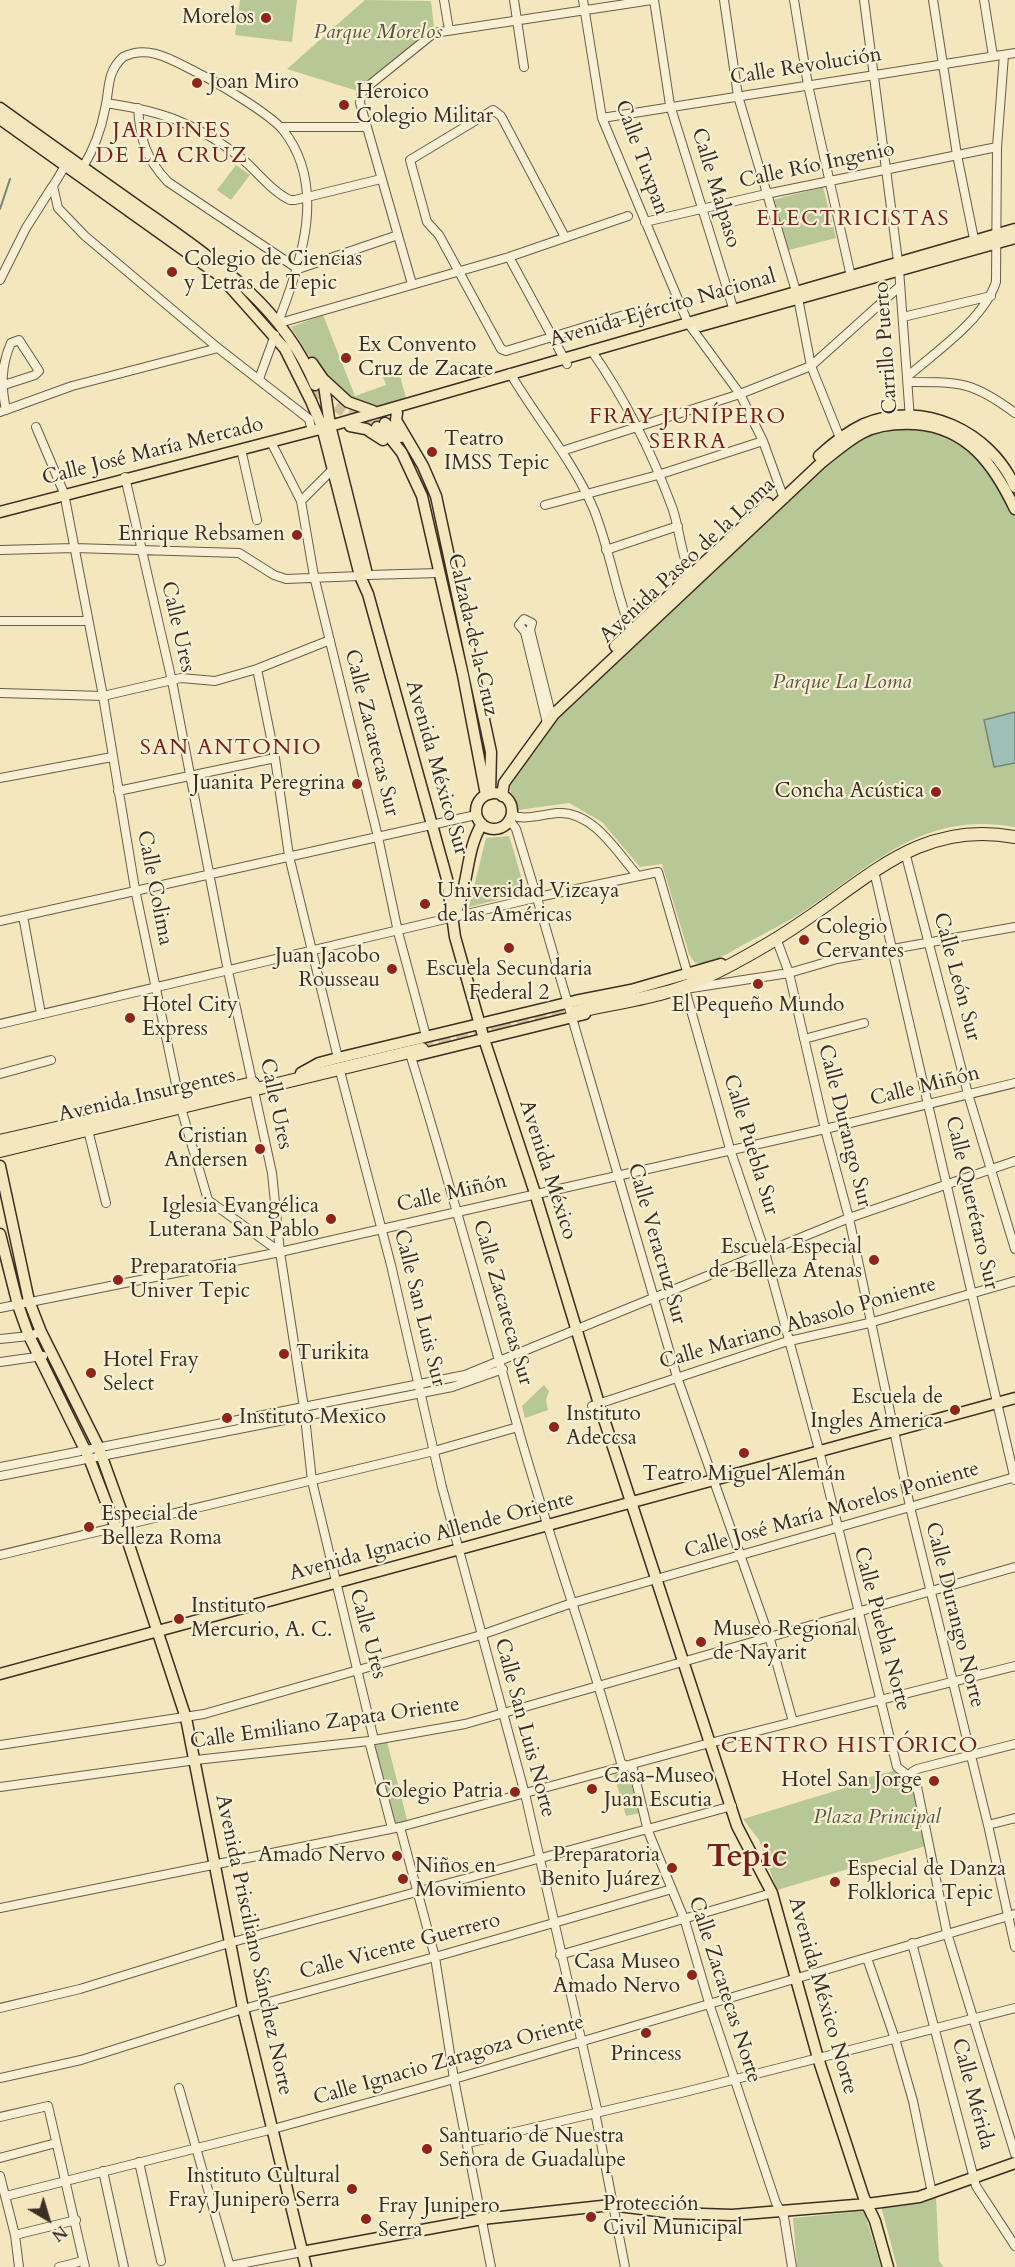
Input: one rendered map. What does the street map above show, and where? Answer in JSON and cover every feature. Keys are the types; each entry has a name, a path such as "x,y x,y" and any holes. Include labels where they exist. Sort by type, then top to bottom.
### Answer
{"highway":[{"path":"571,1010 673,989 697,981 801,923 874,870 905,852 951,836 985,833 1015,837"},
{"name":"Avenida Insurgentes","path":"0,1141 302,1076 427,1043"},
{"name":"Avenida Insurgentes","path":"0,1151 88,1130 180,1104"}],"main road":[{"path":"0,108 83,167 264,305 284,327 317,384 348,402 376,412"},
{"path":"0,119 224,274"},
{"name":"Avenida Ejército Nacional","path":"323,430 376,412 512,376 996,239 1015,229"},
{"name":"Avenida Ejército Nacional","path":"996,239 1015,238"},
{"name":"Avenida México Sur","path":"224,274 250,287 282,320 303,347 317,384 323,430 430,825 447,879 459,957 479,1023"},
{"name":"Avenida México Sur","path":"224,274 275,334 295,367 323,430 363,576"},
{"name":"Avenida Ejército Nacional","path":"323,430 350,426 397,413 512,376"},
{"path":"397,413 396,420 430,479 439,514"},
{"name":"Avenida Paseo de la Loma","path":"783,495 840,438 866,423 883,418 954,424 978,439 995,455 1015,487"},
{"name":"Avenida Paseo de la Loma","path":"493,795 504,783 549,716 692,577 783,495 852,439 883,425 910,420 947,430 969,442 998,474 1015,509"},
{"name":"Calzada de la Cruz","path":"381,425 402,440 421,469 439,514 491,752 493,795 417,484 394,442 381,425"},
{"path":"350,426 366,429 389,445 409,479 430,540"},
{"name":"Calle José María Mercado","path":"0,512 125,477 323,430"},
{"path":"336,473 368,594"},
{"path":"455,642 466,638"},
{"path":"452,919 460,904 468,873 479,820 479,802 493,795 511,806 510,817 497,829 479,820"},
{"path":"447,879 454,886 459,886 468,873"},
{"path":"427,1043 484,1039 571,1010 710,969 776,938"},
{"path":"571,1010 684,989"},
{"name":"Avenida Insurgentes","path":"302,1076 319,1063 427,1043 479,1023 571,1010"},
{"name":"Avenida México","path":"479,1023 535,1194 575,1329"},
{"name":"Avenida Insurgentes","path":"302,1076 321,1078 341,1075 411,1056 427,1043"},
{"path":"0,1166 29,1301 40,1332 99,1451 122,1529"},
{"path":"0,1234 18,1305 29,1336 122,1529"},
{"path":"575,1329 596,1403"},
{"name":"Avenida Ignacio Allende Oriente","path":"0,1674 1015,1398"},
{"name":"Avenida México Norte","path":"596,1403 685,1660 737,1826 772,1893 795,1979 862,2204 888,2267"},
{"name":"Avenida Prisciliano Sánchez Norte","path":"122,1529 186,1718 243,2009 306,2267"},
{"path":"302,2252 482,2219 611,2205 673,2213 732,2215 783,2213 862,2204 932,2193 1015,2163"}],"street":[{"path":"444,0 449,30"},
{"path":"514,0 524,68"},
{"name":"Calle Tuxpan","path":"583,0 602,118 691,325 740,394 763,441 783,495"},
{"path":"412,284 360,103 361,94 377,77 434,33 653,0"},
{"name":"Calle Malpaso","path":"653,0 670,105 735,312"},
{"path":"724,0 738,96 796,294 811,366 840,438"},
{"path":"794,0 807,86 852,278"},
{"name":"Carrillo Puerto","path":"864,0 898,266 910,420"},
{"path":"933,0 957,155 975,245"},
{"path":"984,0 993,56"},
{"path":"0,280 26,228 65,166 83,167 94,150 106,103 107,84 117,63 130,53 151,51 215,82 281,128 300,157 306,198 307,228 298,269 282,320"},
{"name":"Calle Revolución","path":"602,118 670,105 1015,53"},
{"path":"908,379 977,314 992,296 996,282 998,147 1004,55"},
{"path":"106,103 138,108 180,120 215,140 240,158 285,197 295,200 381,179"},
{"path":"138,108 144,151 153,167 168,182 298,269"},
{"path":"565,237 501,116 490,111 415,155 409,164 427,222 439,236 501,350 506,351 624,315"},
{"path":"281,128 367,127"},
{"name":"Calle Río Ingenio","path":"645,222 766,194 998,147"},
{"path":"53,186 58,208 72,223 218,348 323,430"},
{"path":"282,320 509,256 628,216"},
{"path":"298,269 398,235"},
{"path":"509,256 565,361"},
{"path":"562,452 740,394 811,366 900,285"},
{"path":"903,317 992,296"},
{"path":"259,379 275,334"},
{"path":"1,386 35,375 39,371 19,340 11,343 6,354 1,386 3,411 72,386 218,348"},
{"path":"593,353 637,428 658,475 678,526 692,577"},
{"path":"512,376 586,493 632,634"},
{"path":"908,379 960,382 994,397 1015,413"},
{"name":"Calle Colima","path":"36,428 64,493 155,989 180,1104 208,1200 280,1251"},
{"path":"545,504 658,475 763,441"},
{"name":"Calle Zacatecas Sur","path":"271,442 301,501 314,576 378,837 398,932 427,1043"},
{"path":"241,449 257,520"},
{"path":"301,501 336,473"},
{"name":"Calle Ures","path":"125,477 172,681 208,873 272,1173 280,1251 305,1413 312,1481 359,1670 372,1740 435,1957 454,2079 491,2267"},
{"path":"606,550 678,526"},
{"path":"0,550 74,548 239,553 274,575 286,579 314,576 439,573"},
{"path":"0,621 87,621"},
{"path":"0,693 103,696 181,678 215,681 257,669 330,640"},
{"path":"533,652 549,716"},
{"path":"257,669 289,856 338,1058"},
{"path":"0,778 112,757"},
{"path":"118,791 274,758"},
{"path":"510,817 563,813 576,817 601,832 637,875"},
{"name":"Calle Veracruz Sur","path":"510,817 516,829 571,1010 676,1377 768,1635 793,1722"},
{"path":"0,921 135,889 430,825 479,820"},
{"name":"Calle León Sur","path":"905,852 968,1094 1015,1249"},
{"name":"Calle Querétaro Sur","path":"874,870 1015,1478"},
{"path":"0,1024 537,898 658,872 688,975"},
{"path":"23,916 41,1014"},
{"path":"684,989 789,973 837,959 1015,927"},
{"name":"Calle Durango Sur","path":"776,938 789,973 825,1129 849,1218 869,1323 894,1431"},
{"name":"Calle Puebla Sur","path":"684,989 730,1149 765,1252 819,1450"},
{"path":"804,1039 864,1023"},
{"name":"Calle Zacatecas Sur","path":"411,1056 518,1427 549,1525"},
{"path":"0,1074 51,1060"},
{"name":"Calle San Luis Sur","path":"341,1075 420,1383 458,1551"},
{"name":"Calle Miñón","path":"0,1308 457,1212 825,1129 1015,1083"},
{"path":"88,1130 106,1203"},
{"path":"0,1476 99,1451 469,1383 491,1374 502,1366 575,1329 849,1218 948,1182 1015,1161"},
{"name":"Calle Mariano Abasolo Poniente","path":"596,1403 788,1342 869,1323 1015,1281"},
{"path":"0,1339 29,1336 40,1332"},
{"path":"0,1362 39,1357 51,1352"},
{"path":"305,1413 420,1383 502,1366"},
{"path":"0,1555 122,1529 518,1427"},
{"name":"Calle Durango Norte","path":"894,1431 951,1683 1011,1916 1015,1947"},
{"name":"Calle Puebla Norte","path":"819,1450 836,1528 897,1767 916,1782 947,1933 1015,2154"},
{"path":"0,1467 87,1454"},
{"name":"Calle José María Morelos Poniente","path":"0,1745 186,1718 481,1635 572,1603 1015,1478"},
{"name":"Calle Zacatecas Norte","path":"549,1525 600,1685 621,1763 633,1769 647,1828 682,1918 776,2203 783,2213 792,2267"},
{"name":"Calle San Luis Norte","path":"458,1551 525,1795 560,1955 582,2042 611,2205 625,2267"},
{"name":"Calle Emiliano Zapata Oriente","path":"0,1787 196,1760 372,1740 465,1724 768,1635 1015,1567"},
{"path":"0,1908 396,1828 712,1743 1015,1666"},
{"path":"911,1776 914,1770 1015,1744"},
{"path":"0,2008 80,1989 230,1944 732,1806"},
{"path":"988,1825 1015,1818"},
{"name":"Calle Vicente Guerrero","path":"0,2078 81,2060 243,2009 672,1889"},
{"path":"560,1955 772,1893"},
{"name":"Calle Ignacio Zaragoza Oriente","path":"6,2196 273,2129 454,2079 912,1943 1011,1916"},
{"name":"Calle Mérida","path":"912,1943 976,2186 1015,2246"},
{"path":"867,1958 913,2101 932,2193"},
{"path":"468,2144 895,2040 1015,2008"},
{"path":"179,2088 230,2267 302,2252"},
{"path":"0,2117 48,2106 76,2220 84,2264 59,2267"},
{"path":"0,2158 56,2143"},
{"path":"139,2162 161,2261"},
{"path":"103,2171 124,2267"},
{"path":"0,2176 15,2235 20,2267"},
{"path":"15,2235 76,2220"}],"green space":[{"name":"Morelos","path":"240,0 297,0 292,42 235,35"},
{"name":"Parque Morelos","path":"365,0 431,1 434,27 361,92 287,69"},
{"path":"236,165 250,175 231,200 217,190"},
{"path":"823,187 836,238 785,251 772,200"},
{"path":"323,315 355,396 386,385 383,377 399,372 406,398 365,412 317,369 291,327"},
{"name":"Parque La Loma","path":"907,427 945,432 983,460 1015,516 1015,827 982,824 952,827 925,834 875,861 786,922 719,958 707,963 695,963 689,954 662,864 640,867 602,822 569,803 518,810 511,795 510,782 556,719 830,461 875,434"},
{"path":"509,836 526,893 469,907 486,838"},
{"path":"544,1385 549,1391 546,1400 548,1410 525,1418 522,1406"},
{"path":"386,1738 409,1827 392,1831 369,1741"},
{"name":"Plaza Principal","path":"897,1770 902,1779 913,1782 929,1845 777,1890 759,1840 743,1819 848,1787 847,1783"},
{"path":"627,1771 640,1813 626,1816 614,1775"},
{"path":"936,2196 939,2261 944,2267 897,2267 881,2206"},
{"path":"864,2211 881,2267 797,2267 793,2218"}],"water":[{"path":"1015,712 1015,763 994,767 984,720"}],"waterway":[{"path":"0,209 10,179"}],"tunnel":[{"path":"314,390 324,421"},
{"path":"323,398 347,414 385,423"},
{"path":"499,1025 574,1008"},
{"path":"422,1049 509,1027"}],"place":[{"name":"Morelos","path":"266,18"},
{"name":"Joan Miro","path":"197,83"},
{"name":"Heroico Colegio Militar","path":"344,105"},
{"name":"Colegio de Ciencias y Letras de Tepic","path":"172,272"},
{"name":"Ex Convento Cruz de Zacate","path":"346,358"},
{"name":"Teatro IMSS Tepic","path":"432,452"},
{"name":"Enrique Rebsamen","path":"297,535"},
{"name":"Juanita Peregrina","path":"357,784"},
{"name":"Concha Acústica","path":"936,792"},
{"name":"Universidad Vizcaya de las Américas","path":"425,904"},
{"name":"Colegio Cervantes","path":"804,940"},
{"name":"Escuela Secundaria Federal 2","path":"509,948"},
{"name":"Juan Jacobo Rousseau","path":"392,969"},
{"name":"El Pequeño Mundo","path":"758,984"},
{"name":"Hotel City Express","path":"130,1018"},
{"name":"Cristian Andersen","path":"260,1149"},
{"name":"Iglesia Evangélica Luterana San Pablo","path":"331,1219"},
{"name":"Escuela Especial de Belleza Atenas","path":"874,1260"},
{"name":"Preparatoria Univer Tepic","path":"118,1280"},
{"name":"Turikita","path":"284,1354"},
{"name":"Hotel Fray Select","path":"91,1373"},
{"name":"Escuela de Ingles America","path":"955,1410"},
{"name":"Instituto Mexico","path":"227,1418"},
{"name":"Instituto Adeccsa","path":"554,1427"},
{"name":"Teatro Miguel Alemán","path":"744,1453"},
{"name":"Especial de Belleza Roma","path":"89,1527"},
{"name":"Instituto Mercurio, A. C.","path":"179,1619"},
{"name":"Museo Regional de Nayarit","path":"701,1642"},
{"name":"Hotel San Jorge","path":"934,1781"},
{"name":"Casa-Museo Juan Escutia","path":"592,1789"},
{"name":"Colegio Patria","path":"515,1792"},
{"name":"Amado Nervo","path":"397,1856"},
{"name":"Preparatoria Benito Juárez","path":"672,1868"},
{"name":"Niños en Movimiento","path":"403,1879"},
{"name":"Especial de Danza Folklorica Tepic","path":"835,1882"},
{"name":"Casa Museo Amado Nervo","path":"692,1975"},
{"name":"Princess","path":"646,2033"},
{"name":"Santuario de Nuestra Señora de Guadalupe","path":"427,2149"},
{"name":"Instituto Cultural Fray Junipero Serra","path":"352,2189"},
{"name":"Protección Civil Municipal","path":"591,2217"},
{"name":"Fray Junipero Serra","path":"366,2219"}],"district":[{"name":"JARDINES DE LA CRUZ","path":"172,144"},
{"name":"ELECTRICISTAS","path":"853,220"},
{"name":"FRAY JUNÍPERO SERRA","path":"688,431"},
{"name":"SAN ANTONIO","path":"231,749"},
{"name":"CENTRO HISTÓRICO","path":"850,1747"},
{"name":"Tepic","path":"747,1858"}]}
